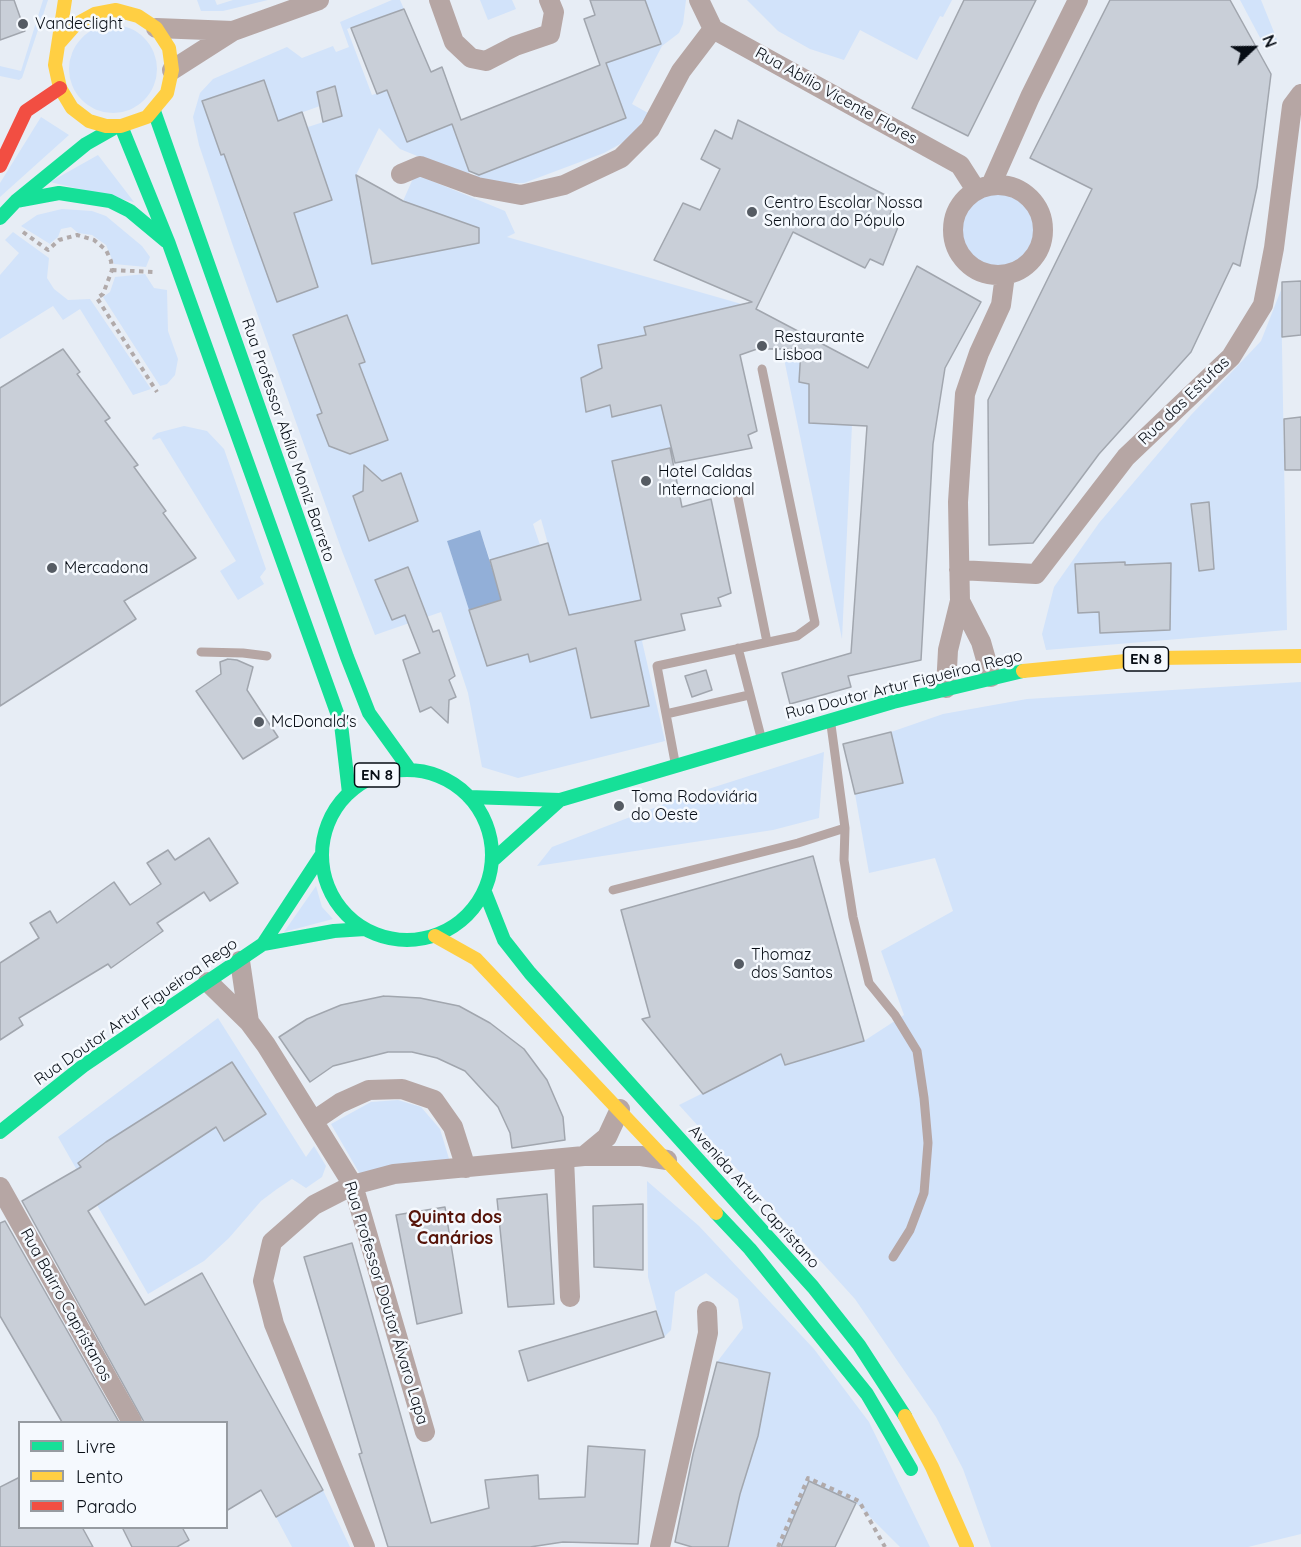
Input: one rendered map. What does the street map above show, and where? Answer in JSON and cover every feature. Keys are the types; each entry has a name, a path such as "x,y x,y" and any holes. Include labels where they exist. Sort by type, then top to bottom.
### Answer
{"main road":[{"path":"65,0 55,64 60,88 65,99 80,115 98,124 118,126"},
{"path":"127,0 138,16"},
{"path":"0,218 16,201 86,144 118,126 139,121 154,111 167,93 172,70 169,48 156,28 138,16 116,10 95,14 75,25 60,42"},
{"path":"0,166 26,111 60,88"},
{"name":"Rua Professor Abílio Moniz Barreto","path":"154,111 347,657 369,713 410,770"},
{"path":"118,126 169,244 341,724 349,793"},
{"path":"16,201 59,193 110,201 130,211 169,244"},
{"name":"Rua Doutor Artur Figueiroa Rego","path":"469,797 560,800 830,719 991,677 1056,666 1124,660 1301,656"},
{"name":"EN 8","path":"410,770 442,777 469,797 487,825 492,861 485,892 461,922 435,936 399,940 365,929 353,921 333,897 323,869 322,854 330,820 349,793 377,775 410,770"},
{"name":"Rua Doutor Artur Figueiroa Rego","path":"492,861 560,800"},
{"name":"Rua Doutor Artur Figueiroa Rego","path":"0,1132 83,1066 263,944 322,854"},
{"name":"Avenida Artur Capristano","path":"485,892 504,940 530,973 714,1175 813,1287 859,1345 899,1405 921,1446 967,1547"},
{"name":"Rua Doutor Artur Figueiroa Rego","path":"263,944 334,931 365,929"},
{"path":"435,936 476,960 620,1109 750,1249 826,1340 867,1394 920,1484"}],"street":[{"path":"172,70 233,31 319,0"},
{"path":"439,0 454,42 471,58 486,61 515,46 550,34 554,12 549,0"},
{"path":"401,174 420,166 477,187 520,195 564,185 621,158 650,129 681,71 713,29 699,0"},
{"path":"984,187 1078,0"},
{"path":"156,28 233,31"},
{"name":"Rua Abílio Vicente Flores","path":"713,29 960,165 984,187"},
{"name":"Rua das Estufas","path":"959,570 1036,574 1126,457 1231,357 1263,305 1274,248 1292,106 1301,94"},
{"path":"1007,185 1022,191 1033,201 1041,215 1043,231 1040,246 1032,260 1016,271 1005,275 977,270 962,258 955,244 954,219 966,197 984,187 1007,185"},
{"path":"946,688 948,650 960,601 958,502 965,394 979,354 1001,305 1005,275"},
{"path":"960,601 981,642 991,677"},
{"path":"240,961 249,1022"},
{"path":"208,982 249,1022"},
{"name":"Rua Professor Doutor Álvaro Lapa","path":"249,1022 315,1120 353,1185 425,1432"},
{"path":"315,1120 340,1103 369,1090 402,1089 434,1100 453,1126 466,1168"},
{"path":"585,1156 607,1137 620,1109"},
{"path":"365,1547 274,1324 263,1281 272,1242 314,1205 353,1185 394,1174 585,1156 641,1156 667,1160"},
{"path":"564,1158 570,1297"},
{"name":"Rua Bairro Capristanos","path":"0,1187 131,1421"},
{"path":"660,1547 708,1333 707,1311"}],"lane":[{"path":"675,766 657,666 797,636 815,623 762,369"},
{"path":"737,493 767,642"},
{"path":"738,648 762,739"},
{"path":"201,652 243,652 267,656"},
{"path":"666,714 749,695"},
{"path":"830,719 845,828 844,860 869,983 895,1015 917,1051 924,1098 928,1143 924,1193 910,1230 893,1257"},
{"path":"613,890 798,843 845,828"}],"path":[{"path":"21,231 48,250 59,240 77,235 94,240 106,250 112,270 103,294 97,298 157,392"},
{"path":"112,270 161,273"},
{"path":"778,1547 808,1478 859,1501 885,1547"}],"shaded area":[{"path":"43,0 48,0 22,78 19,80 0,76 0,66 21,71"},
{"path":"197,0 215,0 217,5 233,0 268,0 223,11 201,11"},
{"path":"392,0 400,0 404,9 347,29 372,95 387,90 407,142 452,124 471,178 400,149 379,128 356,175 372,264 479,243 479,228 403,201 415,174 505,211 515,233 507,237 752,307 728,308 644,327 646,335 598,345 606,386 594,372 581,379 587,412 608,396 612,417 661,405 671,448 612,461 649,638 642,641 665,741 518,778 482,767 468,693 441,612 375,635 342,551 233,246 199,145 193,117 200,93 213,79 287,47 302,58 333,46 336,52 349,47 340,22","holes":["335,87 342,116 221,155 203,101 278,121 320,106 317,92","315,151 332,200 249,228 233,179","262,258 317,287 277,302","347,315 364,362 310,381 293,335","370,394 388,440 350,454 329,446 317,415","541,519 568,615 528,654 487,666 447,541 480,530 490,560 540,545 533,524","408,567 424,607 392,620 376,580","625,603 649,706 591,718 569,615"]},
{"path":"480,0 512,0 516,9 488,20"},
{"path":"645,0 686,0 683,24 679,33 662,46 632,104 648,113 631,138 604,153 524,183 496,183 472,176 626,118 606,62 660,44"},
{"path":"747,0 952,0 943,17 940,16 917,60 860,30 844,60 810,49 778,31"},
{"path":"1240,0 1261,0 1278,42 1265,47"},
{"path":"104,25 122,25 138,32 150,44 157,60 157,78 150,94 138,106 122,113 104,113 88,106 76,94 69,78 69,60 76,44 88,32"},
{"path":"41,117 69,135 0,197 0,183"},
{"path":"98,155 134,202 50,182"},
{"path":"998,185 1015,188 1030,198 1040,213 1043,230 1040,247 1030,262 1015,272 998,275 981,272 966,262 956,247 953,230 956,213 966,198 981,188"},
{"path":"62,209 92,211 106,216 142,246 150,257 146,267 114,264 106,245 92,235 78,233 71,227 61,229 58,237 50,244 21,226 37,215"},
{"path":"13,232 49,258 47,278 54,289 68,300 90,299 151,389 133,395 80,309 63,320 53,306 0,339 0,275 19,253 5,240"},
{"path":"145,274 154,288 167,290 168,331 178,359 175,375 167,384 160,386 103,297 110,292 115,277"},
{"path":"1281,290 1287,630 1046,650 1042,634 1054,587 1099,523 1191,415 1261,341"},
{"path":"782,349 801,349 799,382 809,384 809,423 852,425 842,639"},
{"path":"184,426 207,431 224,449 266,569 260,577 264,584 238,600 220,571 236,561 160,438 153,440 152,438 157,433"},
{"path":"1301,682 1301,1534 1248,1547 991,1547 963,1469 936,1417 855,1299 679,1105 781,1054 786,1065 864,1041 904,1015 881,951 953,911 935,858 869,873 855,794 891,732 943,714 1027,699"},
{"path":"824,752 819,818 773,830 537,866 552,847 680,798"},
{"path":"316,886 322,907 333,919 284,932"},
{"path":"218,1018 306,1157 314,1146 326,1166 322,1177 306,1188 292,1179 277,1189 261,1201 229,1238 204,1261 148,1294 58,1137"},
{"path":"398,1100 421,1107 440,1129 450,1162 361,1176 331,1124 371,1102"},
{"path":"647,1181 699,1226 814,1349 869,1422 930,1547 900,1547 856,1503 809,1481 780,1547 728,1547 740,1494 758,1436 770,1374 717,1362 743,1328 738,1299 706,1273 675,1292 671,1330 664,1337 648,1277"},
{"path":"323,1490 350,1547 292,1547 276,1517"}],"water":[{"path":"480,530 502,600 469,610 447,541"}],"building":[{"path":"0,0 14,0 25,31 0,40"},
{"path":"590,0 645,0 661,44 606,63 626,118 479,175 469,171 452,124 407,142 387,90 377,94 351,28 404,9 431,72 442,67 461,120 600,65 584,19 595,15"},
{"path":"964,0 1036,0 968,136 912,108"},
{"path":"1110,0 1230,0 1271,74 1257,187 1240,266 1233,263 1191,352 1099,454 1033,543 989,545 988,400 1092,189 1030,158"},
{"path":"264,80 278,121 302,112 332,200 294,213 318,287 277,302 224,154 221,155 202,101"},
{"path":"335,86 342,116 323,122 317,92"},
{"path":"738,120 895,200 888,220 898,227 883,265 870,259 865,268 793,232 756,309 868,368 917,266 981,302 945,368 933,444 921,660 848,676 851,687 790,704 782,673 851,653 867,426 809,423 809,384 799,382 801,349 757,349 740,355 757,431 748,435 752,448 675,463 661,405 612,417 610,405 586,412 581,378 602,368 598,345 646,335 644,327 752,302 654,260 683,203 700,210 720,169 701,159 715,130 732,139"},
{"path":"356,175 403,201 479,228 479,243 372,264"},
{"path":"1301,281 1301,335 1282,337 1282,282"},
{"path":"347,315 365,362 359,364 388,440 350,454 329,446 317,415 322,413 293,335"},
{"path":"63,349 80,372 77,374 110,418 105,421 138,465 134,467 166,511 163,513 196,558 124,601 136,619 0,706 0,388"},
{"path":"1301,417 1301,470 1285,470 1284,419"},
{"path":"670,448 682,507 711,499 731,593 718,598 721,606 681,614 685,630 635,641 649,706 591,718 576,648 530,662 528,654 487,666 469,610 501,600 490,560 548,543 569,615 641,600 612,461"},
{"path":"364,465 382,481 401,473 418,521 369,541 353,496 363,491"},
{"path":"1209,502 1214,569 1199,571 1191,504"},
{"path":"1125,562 1125,565 1171,563 1170,630 1100,633 1099,612 1078,613 1075,564"},
{"path":"408,567 433,632 439,630 455,676 449,680 456,697 449,700 448,723 431,707 420,712 403,660 420,653 405,615 392,620 375,580"},
{"path":"228,659 253,667 247,690 278,737 243,759 196,691 221,674 220,662"},
{"path":"706,670 712,690 692,697 685,676"},
{"path":"891,732 903,783 855,794 843,744"},
{"path":"209,838 238,883 210,901 204,892 157,923 163,931 111,968 108,964 19,1018 23,1025 0,1040 0,963 39,938 30,923 50,911 57,923 114,882 130,905 161,884 147,863 168,850 175,860"},
{"name":"Thomaz dos Santos","path":"813,856 864,1041 785,1065 781,1054 703,1094 642,1019 650,1017 621,910"},
{"path":"384,996 420,998 459,1006 490,1023 524,1049 547,1080 563,1117 565,1140 512,1148 510,1133 498,1107 465,1071 437,1058 412,1052 388,1052 333,1066 310,1082 279,1037 307,1019 341,1005"},
{"path":"232,1062 266,1114 224,1141 216,1127 88,1211 145,1305 202,1273 323,1490 276,1517 261,1490 228,1510 228,1421 143,1421 22,1201 81,1167 78,1163 106,1142"},
{"path":"547,1194 554,1304 508,1307 497,1199"},
{"path":"643,1204 643,1270 594,1267 593,1206"},
{"path":"445,1207 462,1313 417,1324 396,1215"},
{"path":"5,1221 118,1421 61,1421 0,1316 0,1223"},
{"path":"352,1243 431,1523 489,1508 485,1480 538,1475 539,1499 585,1497 588,1446 645,1450 638,1544 563,1542 530,1547 388,1547 359,1454 362,1453 304,1257"},
{"path":"656,1311 664,1337 528,1381 519,1351"},
{"path":"717,1362 770,1373 758,1436 740,1494 728,1547 692,1547 675,1542 693,1454"},
{"path":"18,1478 18,1529 83,1529 93,1547 0,1547 0,1487"},
{"path":"809,1481 856,1503 835,1547 781,1547"},
{"path":"123,1529 183,1529 189,1540 177,1547 132,1547"}],"traffic: fast":[{"path":"154,111 347,657 369,713 410,770"},
{"path":"121,126 169,244 341,724 349,793"},
{"path":"0,218 16,201 86,144 116,127"},
{"path":"16,201 59,193 110,201 130,211 166,241"},
{"path":"469,797 560,800 893,702 1023,671"},
{"path":"407,770 440,776 467,795 486,822 492,855 486,888 467,915 440,934 407,940 374,934 347,915 328,888 322,855 328,822 347,795 374,776 407,770"},
{"path":"492,861 560,800"},
{"path":"0,1132 83,1066 263,944 322,854"},
{"path":"485,892 504,940 530,973 813,1287 859,1345 905,1416"},
{"path":"263,944 334,931 365,929"},
{"path":"716,1213 750,1249 867,1394 911,1469"}],"traffic: slow":[{"path":"60,42 75,25 95,14 116,10 138,16 156,28 169,48 172,70 167,93 147,117 121,126 106,126 89,121 72,108 60,88 55,65 65,0"},
{"path":"1023,671 1157,658 1301,656"},
{"path":"435,936 476,959 716,1213"},
{"path":"905,1416 932,1467 967,1547"}],"traffic: jam":[{"path":"0,166 26,111 60,88"}],"place":[{"name":"Vandeclight","path":"23,24"},
{"name":"Centro Escolar Nossa Senhora do Pópulo","path":"752,212"},
{"name":"Restaurante Lisboa","path":"762,346"},
{"name":"Hotel Caldas Internacional","path":"646,481"},
{"name":"Mercadona","path":"52,568"},
{"name":"McDonald's","path":"259,722"},
{"name":"Toma Rodoviária do Oeste","path":"619,806"},
{"name":"Thomaz dos Santos","path":"739,964"}],"district":[{"name":"Quinta dos Canários","path":"455,1228"}]}
